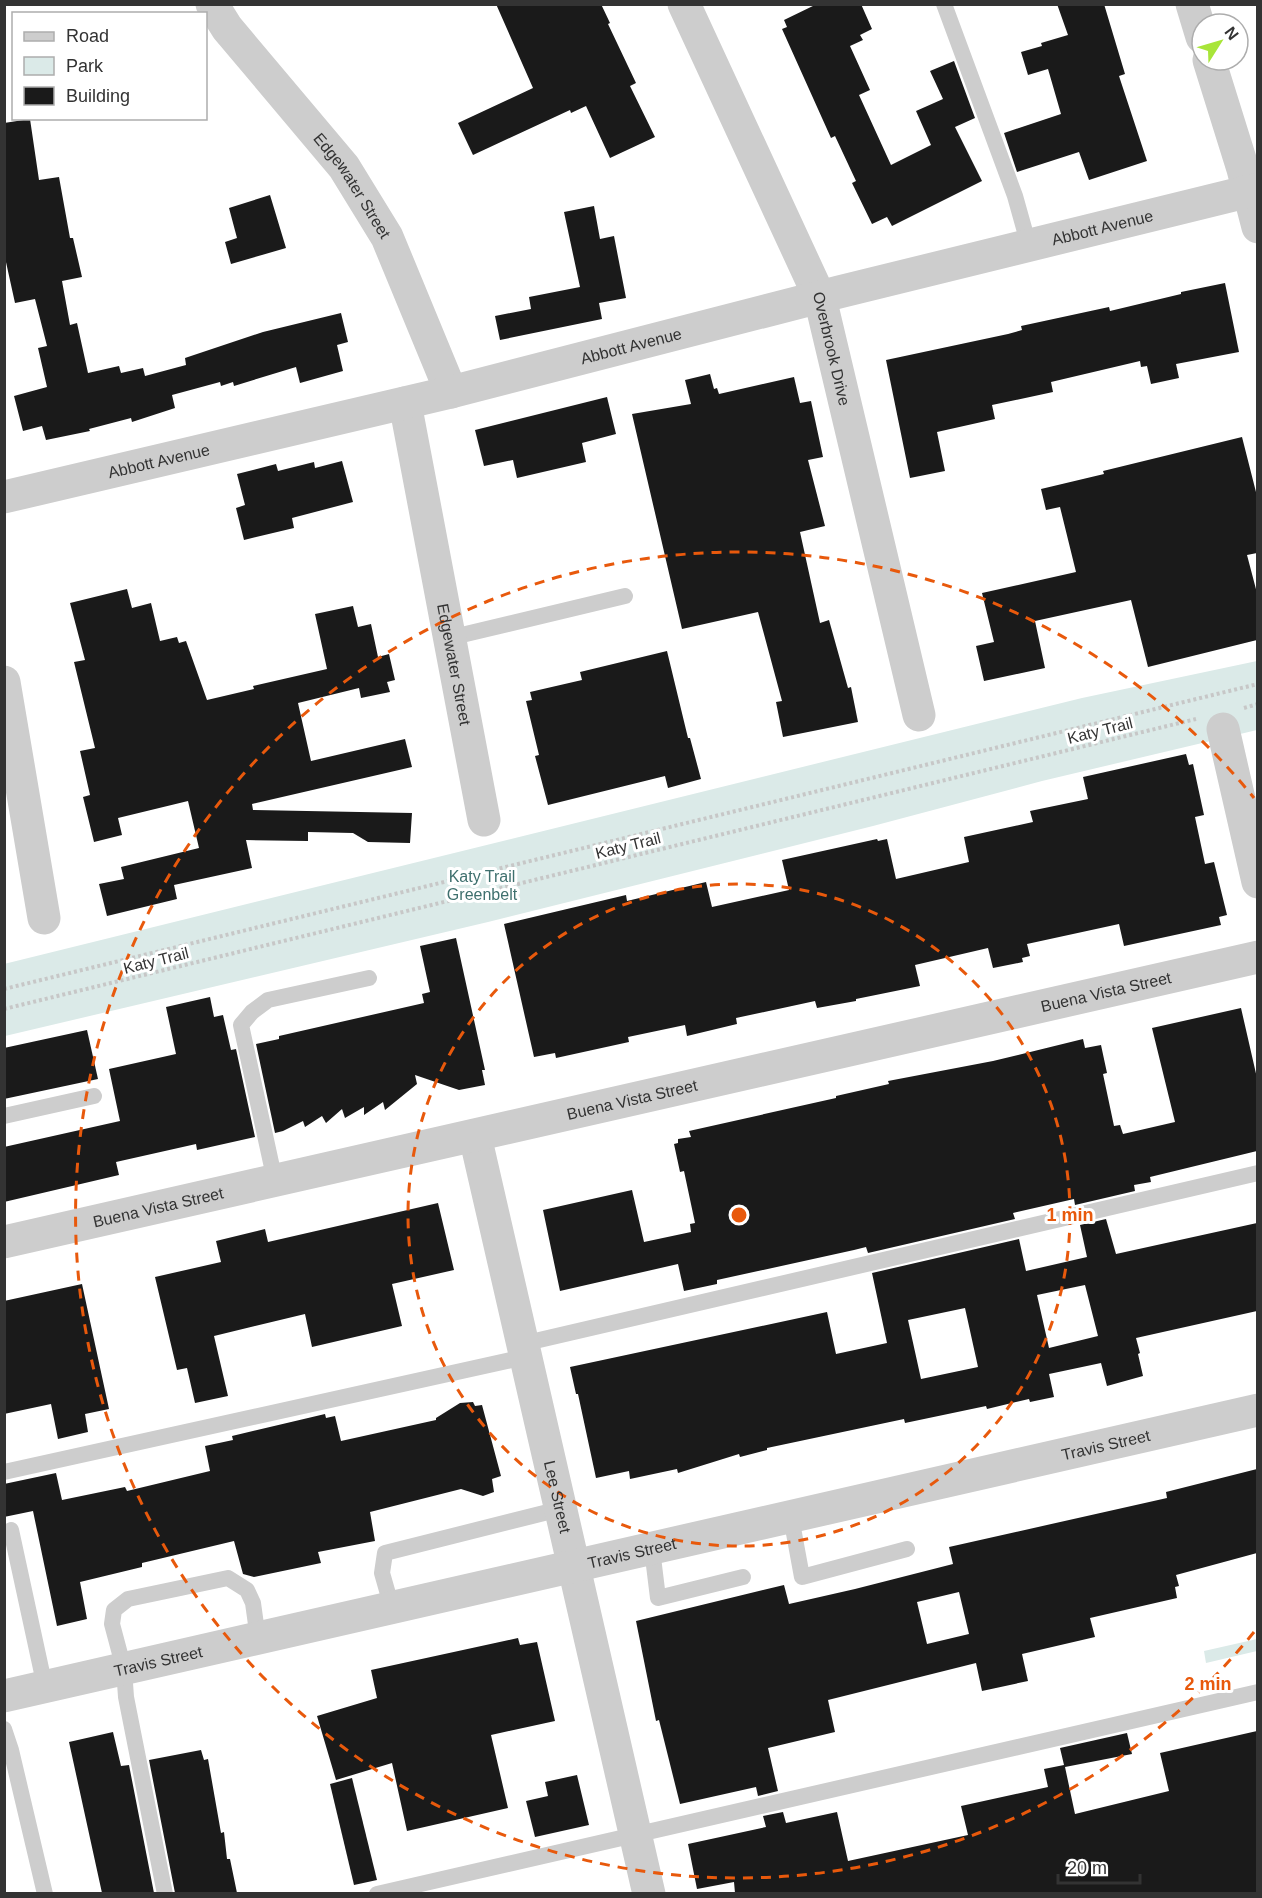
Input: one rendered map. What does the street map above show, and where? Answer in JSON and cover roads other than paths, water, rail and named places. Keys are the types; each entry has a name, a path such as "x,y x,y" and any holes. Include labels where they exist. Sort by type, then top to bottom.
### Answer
{"street":[{"name":"Edgewater Street","path":"212,4 227,28 344,167 387,237 451,392"},
{"name":"Overbrook Drive","path":"684,4 820,298 919,715"},
{"path":"1213,72 1253,190 1257,227"},
{"name":"Abbott Avenue","path":"4,497 451,392 1253,190"},
{"name":"Edgewater Street","path":"405,402 484,820"},
{"path":"4,682 44,918"},
{"path":"1219,719 1257,882"},
{"name":"Buena Vista Street","path":"4,1242 1257,957"},
{"name":"Lee Street","path":"474,1136 649,1893"},
{"name":"Travis Street","path":"4,1696 1257,1410"}],"lane":[{"path":"944,4 1015,196 1029,246"},
{"path":"449,638 625,596"},
{"path":"275,1181 241,1025 267,1000 369,978"},
{"path":"4,1116 94,1096"},
{"path":"4,1472 524,1350 1257,1173"},
{"path":"392,1608 382,1573 385,1553 560,1509"},
{"path":"791,1517 802,1577 908,1549"},
{"path":"11,1530 45,1687"},
{"path":"652,1549 658,1598 743,1577"},
{"path":"165,1893 126,1697 124,1669 112,1624 114,1610 128,1599 228,1578 247,1590 253,1603 258,1639"},
{"path":"377,1893 1257,1692"},
{"path":"4,1729 45,1893"}],"park label":[{"name":"Katy Trail Greenbelt","path":"482,885"}]}
